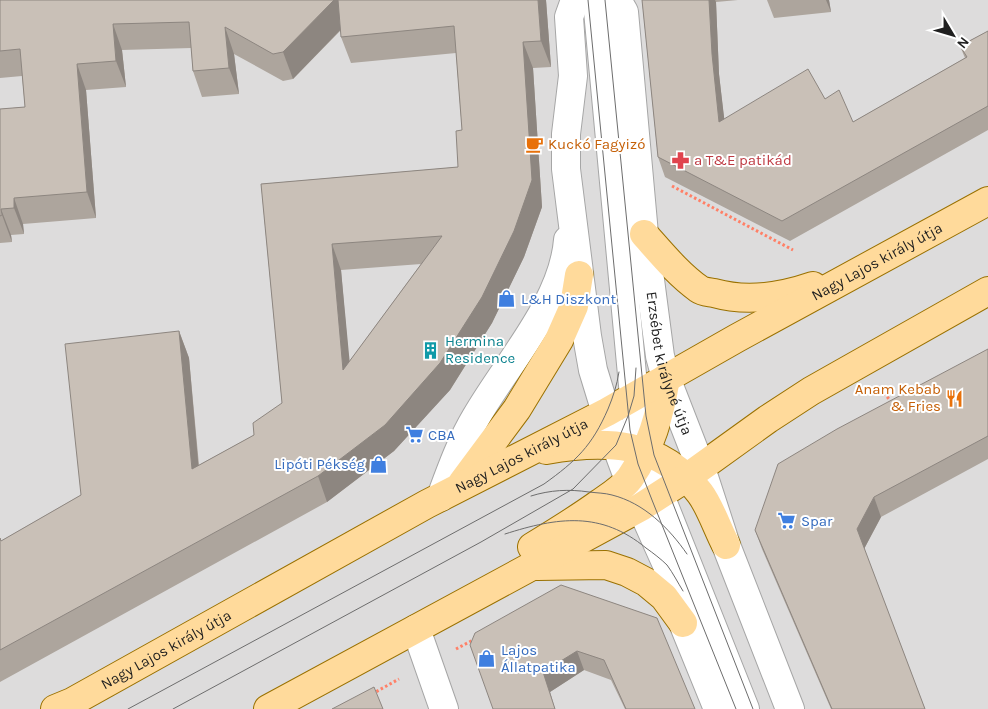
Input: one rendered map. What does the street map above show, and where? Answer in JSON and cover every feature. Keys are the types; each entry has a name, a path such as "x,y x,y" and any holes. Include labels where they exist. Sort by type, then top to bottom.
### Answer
{"main road":[{"name":"Nagy Lajos király útja","path":"63,707 298,575 450,493 607,412 988,202"},
{"path":"644,234 670,264 701,290 730,298 792,293 866,268"},
{"path":"450,493 517,409 559,340 574,306 580,275"},
{"path":"268,709 650,501 693,473 768,419 812,391 988,291"},
{"path":"442,615 471,584 576,520 612,495 629,480 645,451 657,423 666,378"},
{"path":"525,454 560,447 616,445 645,451 693,473 726,545"},
{"path":"533,566 606,565 628,572 646,582 664,597 683,623"}],"street":[{"path":"575,0 569,17 572,76 566,134 566,169 593,370 629,480 650,501 745,709"},
{"path":"597,0 634,396 638,427 645,451 650,501 683,623 718,709"},
{"name":"Erzsébet királyné útja","path":"617,0 624,12 644,234 657,338 666,378 693,473"},
{"path":"450,493 466,434 477,414 514,360 555,288 567,256 571,206"},
{"path":"726,545 790,709"},
{"path":"416,630 444,709"}],"path":[{"path":"665,182 793,250"},
{"path":"884,393 896,409"},
{"path":"369,696 428,663 481,637"}],"shaded area":[{"path":"0,0 988,0 988,709 0,709"}],"building":[{"path":"0,0 334,0 283,52 273,54 225,27 229,68 193,71 189,22 113,24 116,61 77,64 87,192 14,198 14,208 1,209 2,215 0,216 0,109 25,107 20,49 0,51"},
{"path":"338,0 538,0 541,41 523,42 532,180 514,231 482,297 440,363 385,425 318,476 0,650 0,538 1,541 81,495 65,344 179,331 192,469 254,435 253,423 282,403 261,184 458,167 456,131 462,130 454,26 341,37","holes":["442,236 343,370 332,244"]},
{"path":"642,0 709,0 719,122 808,69 825,99 839,90 853,122 967,57 960,46 988,31 988,106 782,221 658,157"},
{"path":"988,349 988,436 874,497 857,529 925,709 832,709 755,530 778,464 837,429"},
{"path":"561,585 657,618 695,709 626,709 604,660 577,651 543,672 555,709 493,709 470,645 475,633"},
{"path":"374,687 383,709 332,709"}],"tram line":[{"path":"588,0 630,430 638,464 736,709"},
{"path":"605,0 646,416 654,455 753,709"},
{"path":"173,709 481,542 573,489 616,445 634,396 636,368"},
{"path":"128,709 544,484 574,460 596,433 612,400 619,372"},
{"path":"531,496 552,491 574,491 607,494 624,499 645,510 655,518 687,554"},
{"path":"505,534 524,528 561,521 596,523 612,528 629,536 667,565 683,591"}],"place":[{"name":"Kuckó Fagyizó","path":"534,144"},
{"name":"a T&E patikád","path":"680,160"},
{"name":"L&H Diszkont","path":"507,299"},
{"name":"Hermina Residence","path":"431,350"},
{"name":"Anam Kebab & Fries","path":"955,398"},
{"name":"CBA","path":"414,435"},
{"name":"Lipóti Pékség","path":"379,464"},
{"name":"Spar","path":"787,521"},
{"name":"Lajos Állatpatika","path":"487,659"}]}
